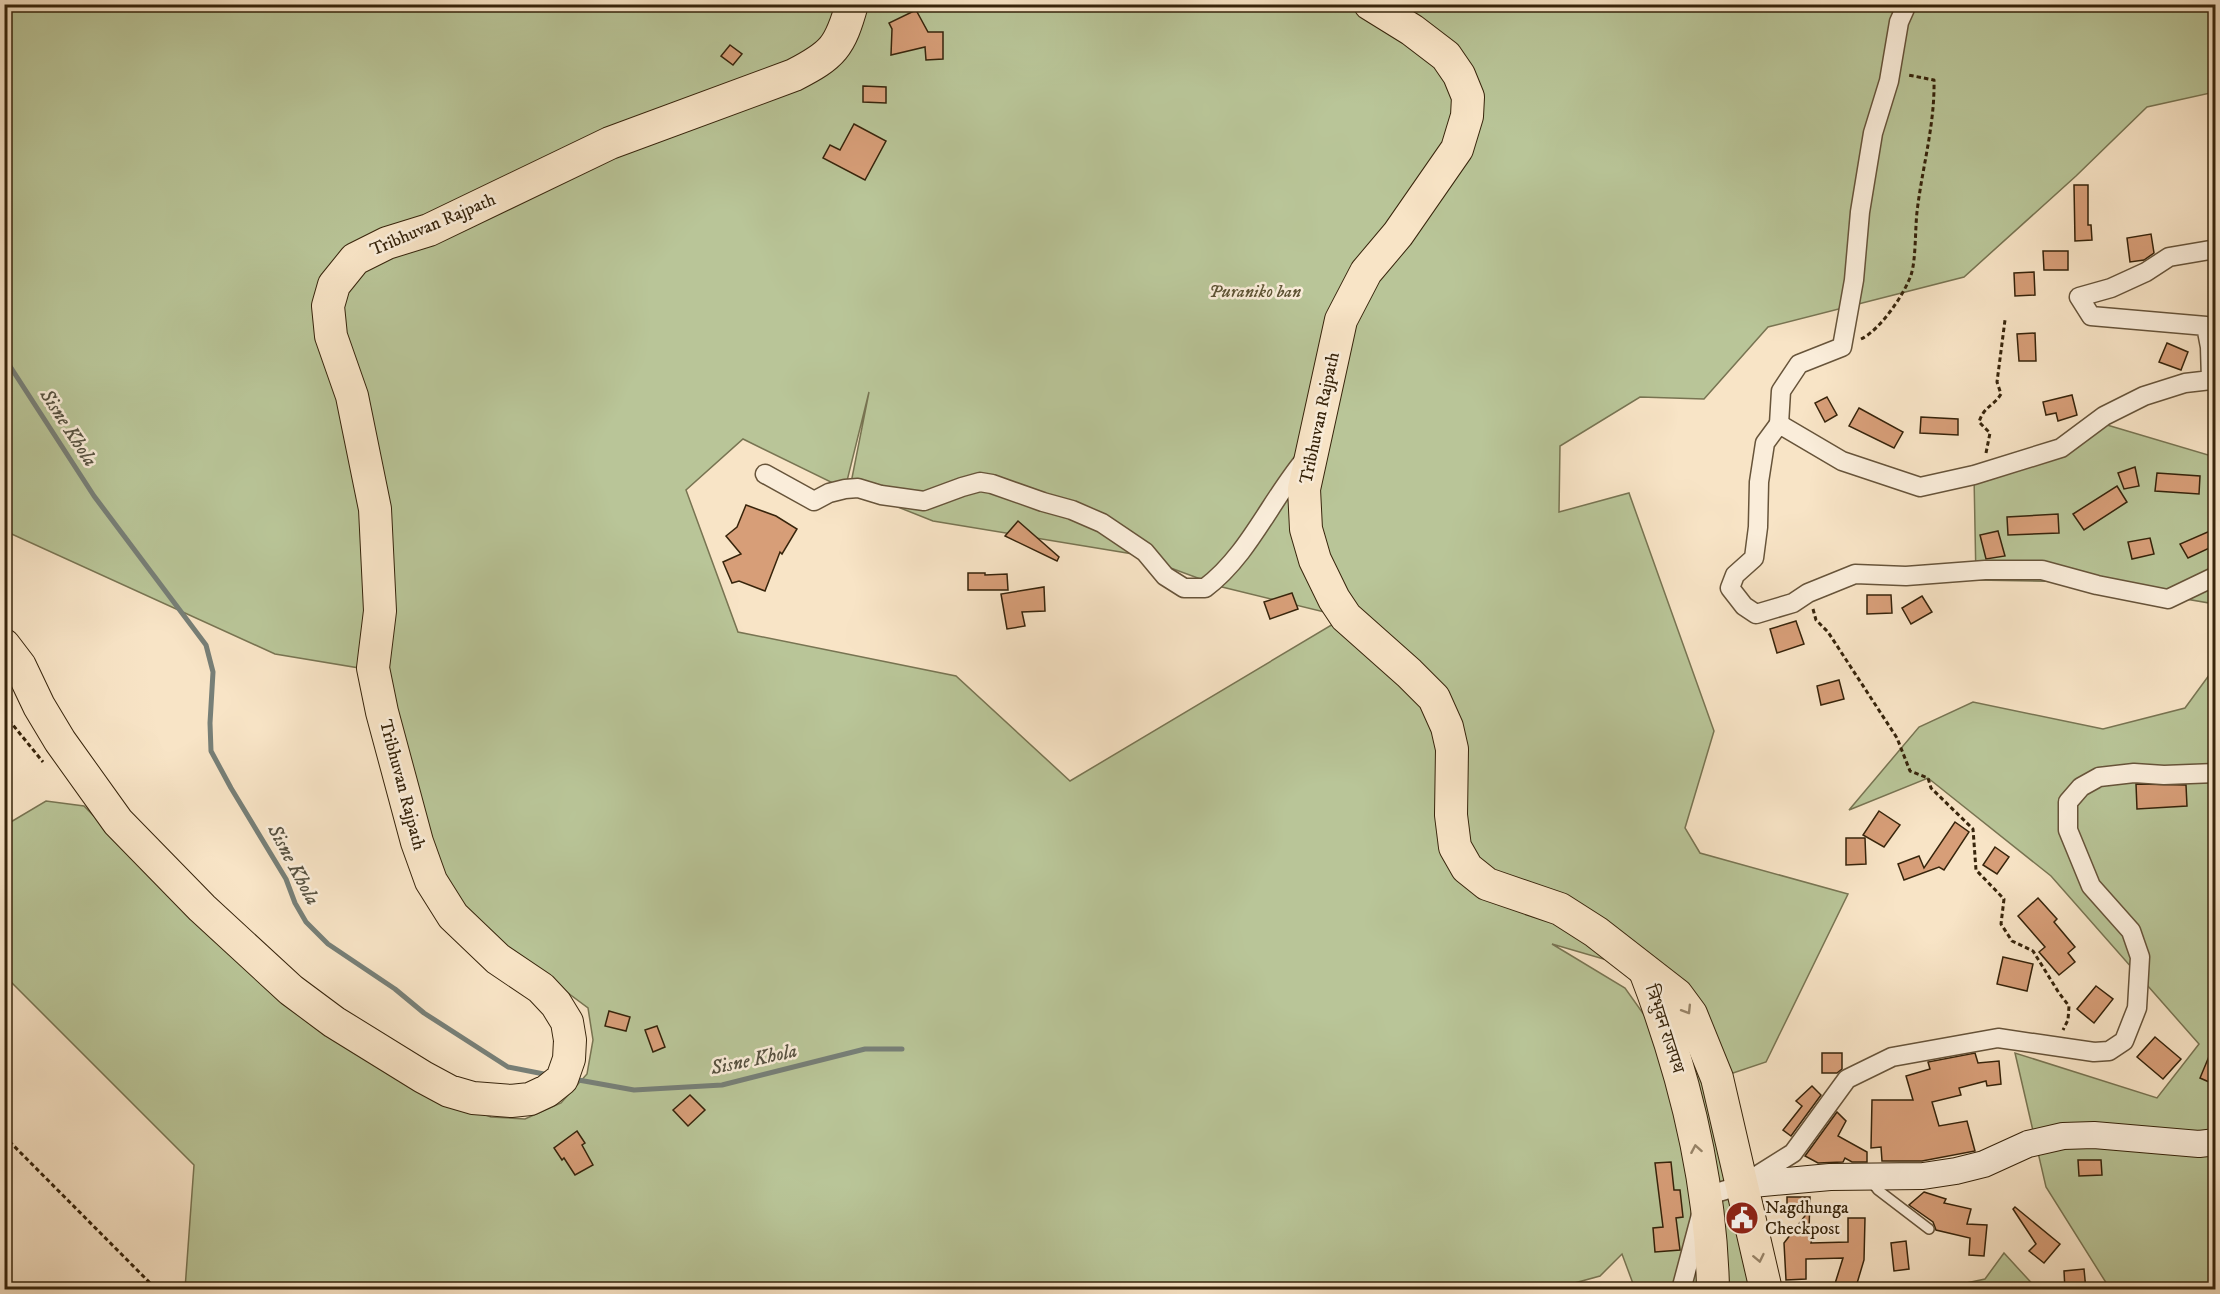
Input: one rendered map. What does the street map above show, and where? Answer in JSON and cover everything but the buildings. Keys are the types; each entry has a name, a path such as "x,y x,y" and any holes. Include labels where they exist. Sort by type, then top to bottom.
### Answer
{"highway":[{"name":"Tribhuvan Rajpath","path":"4,645 20,666 39,706 60,741 118,822 202,908 291,990 333,1022 449,1091 473,1098 511,1101 530,1099 547,1091 562,1079 569,1059 570,1040 567,1022 556,1004 541,988 498,958 453,916 431,881 417,842 382,712 373,668 380,611 375,509 352,396 331,336 328,306 334,285 355,259 387,243 429,230 610,143 794,75 821,61 834,49 846,27 852,4"},
{"name":"Tribhuvan Rajpath","path":"1370,4 1412,30 1446,56 1459,75 1468,97 1467,116 1457,149 1398,234 1366,272 1341,320 1304,489 1306,529 1315,560 1334,599 1346,616 1434,699 1447,727 1452,749 1451,815 1455,847 1467,868 1487,884 1560,909 1596,932 1645,971"},
{"name":"त्रिभुवन राजपथ","path":"1645,971 1677,994 1691,1014 1717,1078 1766,1290"},
{"name":"त्रिभुवन राजपथ","path":"1645,971 1665,1024 1690,1114 1713,1247 1713,1290"}],"street":[{"path":"1907,4 1899,22 1891,71 1874,133 1860,212 1854,280 1842,347 1799,364 1781,391 1779,424 1765,442 1759,482 1758,527 1754,558 1735,575 1730,588 1744,606 1756,614 1793,603 1808,593 1855,574 1906,576 1985,570 2042,570 2097,585 2168,599 2216,576"},
{"path":"1779,424 1842,461 1920,487 1974,475 2061,448 2104,416 2144,396 2185,383 2211,380 2210,347 2206,326 2091,316 2079,297 2111,288 2146,272 2169,257 2216,249"},
{"path":"765,474 814,501 830,493 858,488 881,495 924,501 980,482 992,484 1072,510 1102,523 1145,552 1165,576 1184,588 1205,588 1232,565 1289,478 1312,452"},
{"path":"1742,1185 1792,1153 1847,1079 1892,1057 1998,1038 2094,1052 2109,1051 2124,1041 2137,1008 2140,957 2130,931 2091,886 2068,830 2068,802 2081,787 2099,777 2134,773 2164,775 2216,773"},
{"path":"1681,1290 1706,1196 1742,1185 1830,1177 1923,1176 1956,1171 1984,1164 2028,1144 2063,1136 2094,1136 2199,1144 2216,1142"}],"lane":[{"path":"1868,1176 1878,1190 1929,1229"}],"path":[{"path":"1842,347 1868,335 1895,305 1911,274 1917,212 1931,127 1934,80 1891,71"},
{"path":"1974,475 1976,463 1985,455 1989,444 1990,433 1980,422 1982,413 1997,401 2001,394 1997,382 2005,320"},
{"path":"1808,593 1816,620 1828,632 1897,738 1910,771 1928,777 1931,788 1973,829 1976,870 2004,899 2001,924 2012,940 2033,951 2069,1006 2068,1020 2053,1047"},
{"path":"4,1136 157,1290"}],"green space":[{"name":"Puraniko ban","path":"5,5 2215,5 2215,92 2147,107 2076,176 1964,277 1768,327 1704,399 1640,397 1560,446 1559,512 1629,493 1714,731 1685,828 1700,853 1848,894 1766,1062 1730,1074 1775,1289 1635,1289 1622,1254 1600,1276 1549,1290 185,1289 194,1165 5,976 4,826 46,801 84,806 212,935 423,1092 491,1117 525,1119 561,1103 587,1074 593,1040 588,1008 514,953 472,915 445,885 359,668 275,654 5,531","holes":["869,392 850,488 933,521 1133,554 1222,587 1345,617 1070,781 956,676 738,632 686,490 743,439 845,489","1552,944 1645,971 1647,1019 1625,988"]},
{"path":"2097,422 2215,457 2215,604 2087,582 1976,580 1974,475 2061,448"},
{"path":"2215,667 2215,1289 2110,1289 2046,1187 2015,1053 2157,1098 2199,1044 2051,876 1928,778 1849,810 1919,727 1973,702 2103,729 2185,708"},
{"path":"2004,1253 2037,1289 1938,1289 1985,1279"}],"waterway":[{"name":"Sisne Khola","path":"4,357 94,496 206,645 213,672 211,751 286,879 295,903 306,922 328,944 395,989 424,1013 508,1067 549,1075"},
{"name":"Sisne Khola","path":"573,1079 634,1090 722,1085 865,1049 902,1049"}],"place":[{"name":"Nagdhunga Checkpost","path":"1742,1218"}]}
